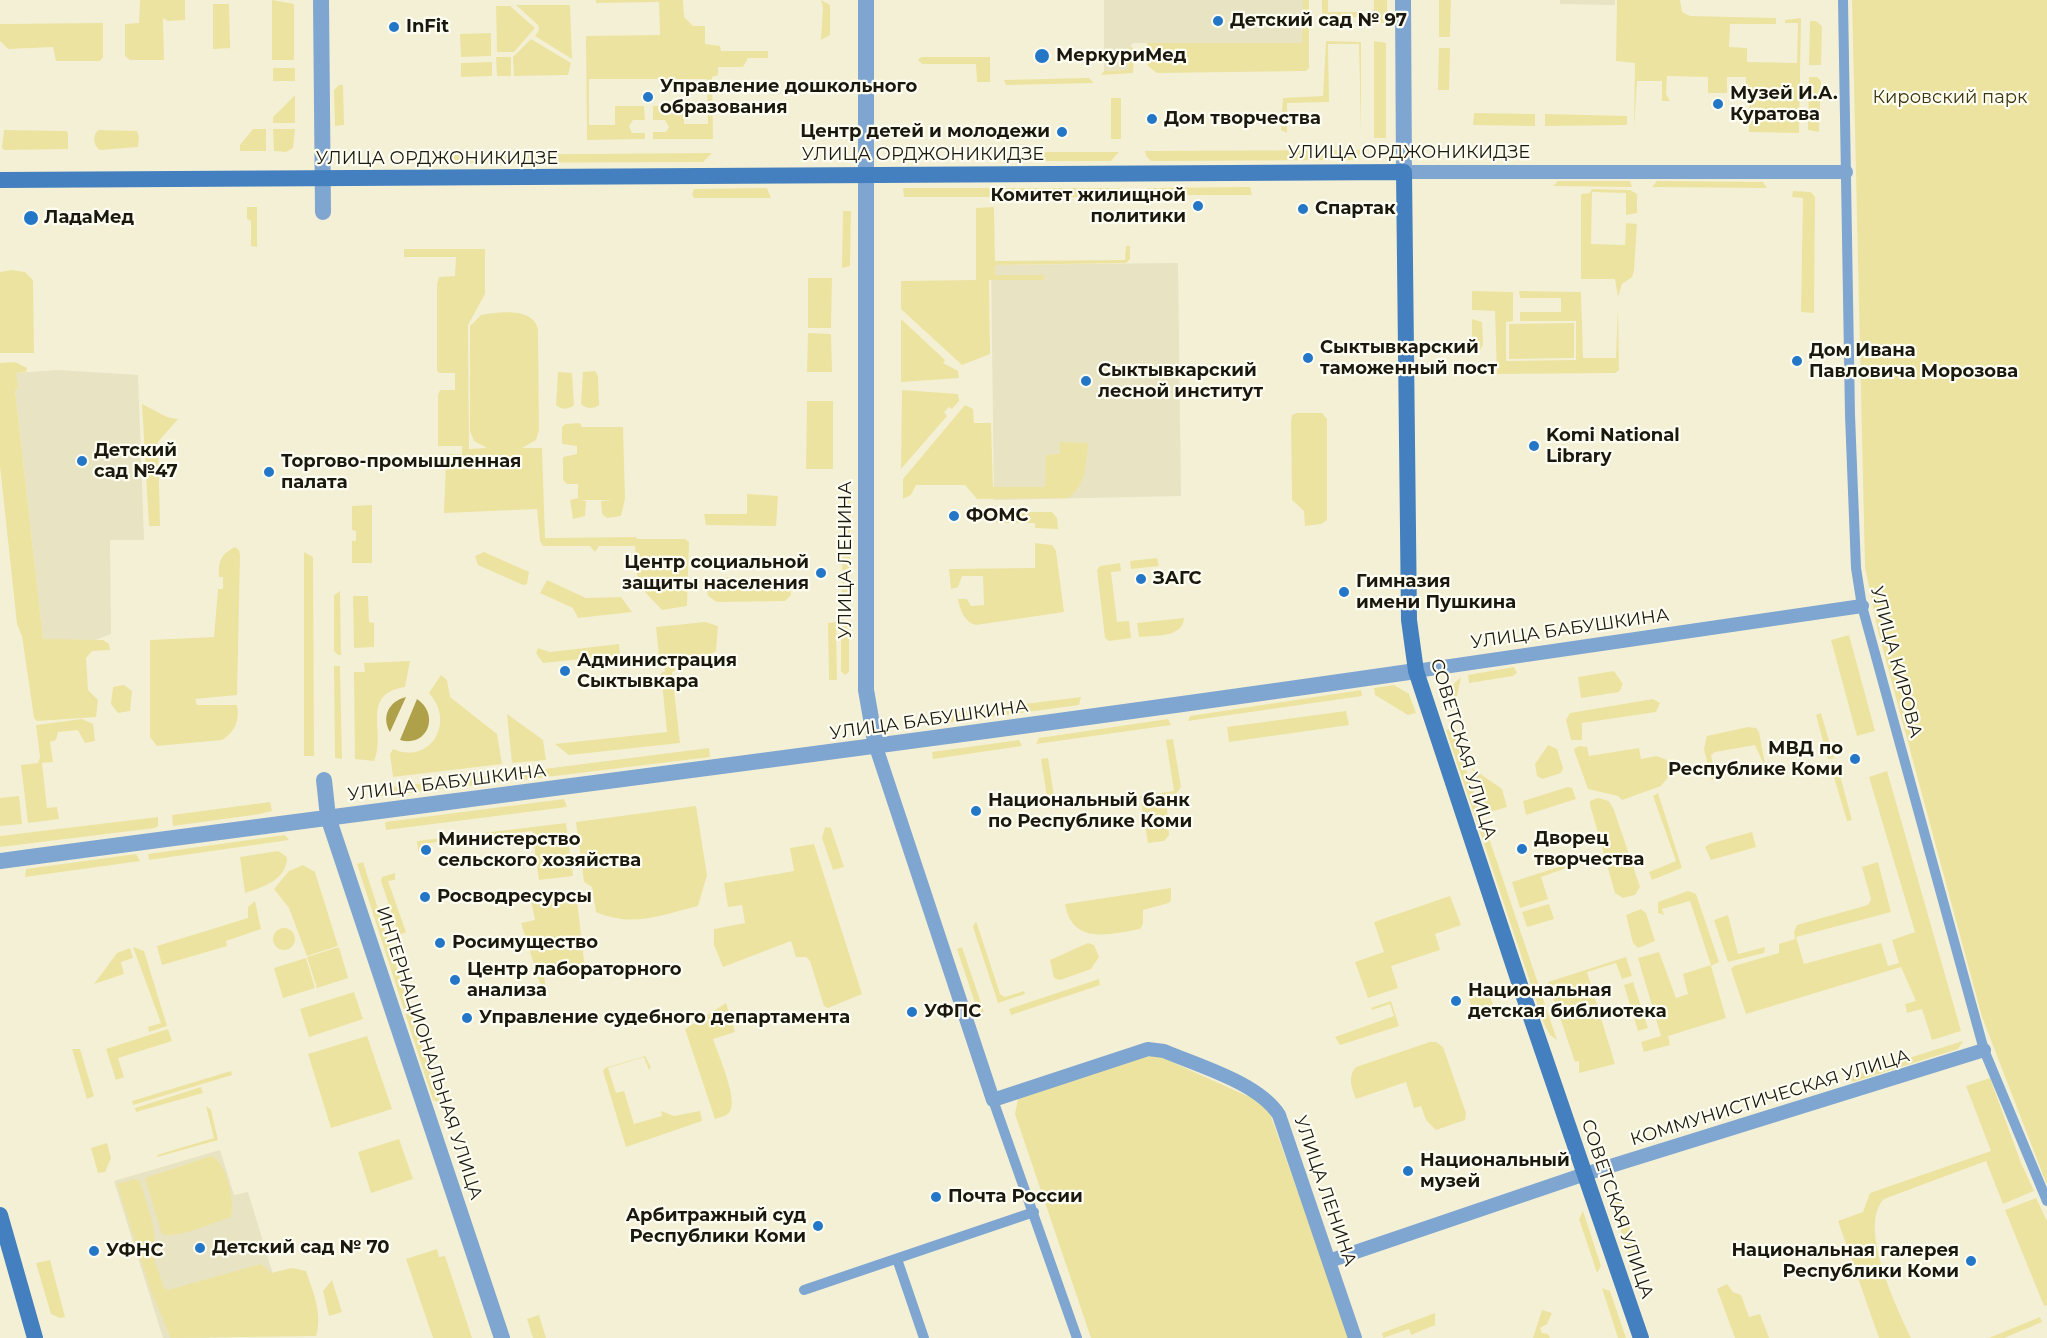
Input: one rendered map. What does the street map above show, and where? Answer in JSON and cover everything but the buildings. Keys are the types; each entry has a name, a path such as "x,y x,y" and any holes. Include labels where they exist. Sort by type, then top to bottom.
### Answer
{"main road":[{"name":"УЛИЦА ОРДЖОНИКИДЗЕ","path":"0,180 1404,172"},
{"name":"СОВЕТСКАЯ УЛИЦА","path":"1404,172 1409,620 1416,670 1641,1338"},
{"path":"0,1215 35,1338"}],"street":[{"path":"321,0 323,212"},
{"name":"УЛИЦА ЛЕНИНА","path":"866,0 866,690 876,747 993,1100 1077,1338"},
{"name":"СОВЕТСКАЯ УЛИЦА","path":"1403,0 1404,172"},
{"name":"УЛИЦА КИРОВА","path":"1843,0 1850,415 1857,568 1862,606 1984,1050 2047,1201"},
{"name":"УЛИЦА ОРДЖОНИКИДЗЕ","path":"1404,172 1846,172"},
{"name":"УЛИЦА БАБУШКИНА","path":"0,861 876,747 1862,606"},
{"name":"ИНТЕРНАЦИОНАЛЬНАЯ УЛИЦА","path":"324,780 328,817 502,1338"},
{"name":"УЛИЦА ЛЕНИНА","path":"993,1100 1148,1049 1164,1051 1255,1091 1271,1102 1279,1115 1355,1338"},
{"name":"КОММУНИСТИЧЕСКАЯ УЛИЦА","path":"1329,1261 1585,1174 1984,1050"},
{"path":"804,1290 1034,1212"},
{"path":"897,1259 924,1338"}],"shaded area":[{"name":"Детский сад № 97","path":"1104,0 1303,0 1303,43 1133,43 1130,46 1128,70 1104,71"},
{"path":"1560,0 1615,0 1615,5 1560,4"},
{"name":"Сыктывкарский лесной институт","path":"1178,263 1181,496 994,500 991,265"},
{"name":"Детский сад №47","path":"58,370 138,375 144,540 110,540 111,634 95,640 43,640 15,390 0,382 0,374"},
{"path":"406,697 390,732 386,721 388,710 395,702"},
{"path":"417,699 428,713 428,728 418,739 400,740"},
{"name":"Детский сад № 70","path":"220,1150 234,1195 248,1192 285,1314 208,1338 163,1338 114,1181"}],"green space":[{"path":"140,0 185,0 185,20 168,21 163,18 164,60 130,60 125,56 125,24 139,23"},
{"path":"272,0 294,4 294,60 272,60"},
{"path":"596,0 683,0 684,17 693,26 705,26 705,44 720,46 721,51 768,51 768,58 748,58 743,67 718,67 718,75 712,77 713,139 653,139 653,132 666,132 669,127 665,120 653,120 653,106 684,106 684,124 708,124 707,79 589,79 589,125 615,125 615,106 644,106 645,120 633,120 629,126 632,133 645,133 645,139 587,140 586,36 660,35 659,2 596,3"},
{"path":"821,0 830,5 830,35 821,40 823,7"},
{"path":"1303,0 1309,0 1309,68 1306,71 1157,73 1148,66 1147,43 1302,43"},
{"path":"1322,0 1328,0 1328,12 1359,12 1359,17 1325,18 1322,15"},
{"path":"1374,0 1387,0 1387,23 1373,23"},
{"path":"1439,0 1451,0 1450,37 1439,37"},
{"path":"1617,0 1680,0 1682,12 1690,16 1776,18 1776,24 1730,24 1729,47 1747,48 1747,62 1797,63 1798,23 1785,23 1785,20 1801,18 1799,133 1749,132 1746,77 1727,77 1727,93 1708,93 1708,77 1667,76 1666,94 1670,101 1662,101 1662,81 1637,81 1634,130 1635,63 1616,61"},
{"name":"Кировский парк","path":"1852,0 2047,0 2047,1185 1982,1017 1878,631 1865,567"},
{"path":"213,4 229,4 230,48 213,49"},
{"path":"516,5 570,5 572,59 535,36 539,30 538,25"},
{"path":"496,6 510,6 535,28 514,52 497,52"},
{"path":"1810,21 1816,21 1822,26 1821,65 1809,65"},
{"path":"103,23 103,57 100,61 56,61 53,47 8,49 0,41 0,24"},
{"path":"491,33 491,56 461,57 460,34"},
{"path":"531,39 571,63 568,75 514,76 513,57"},
{"path":"1326,41 1361,42 1361,135 1359,44 1328,44 1329,102 1287,103 1287,133 1281,130 1283,98 1323,96"},
{"path":"1374,41 1386,43 1386,138 1374,138"},
{"path":"1130,46 1134,49 1133,73 1101,75 1104,71 1128,70"},
{"path":"1439,48 1450,48 1449,90 1438,90"},
{"path":"496,57 511,57 511,76 497,76"},
{"path":"921,57 990,57 990,82 977,82 976,64 922,64 918,60"},
{"path":"492,62 492,76 461,77 461,63"},
{"path":"273,68 295,68 295,81 273,81"},
{"path":"1809,77 1817,77 1821,81 1819,132 1808,130"},
{"path":"1089,78 1094,83 1006,85 1004,80"},
{"path":"339,85 343,85 344,125 335,126 334,90"},
{"path":"295,95 295,123 273,123 273,117"},
{"path":"1111,98 1121,98 1121,139 1111,139"},
{"path":"1474,113 1535,114 1535,126 1473,125"},
{"path":"1545,114 1627,116 1627,125 1545,126"},
{"path":"253,129 266,129 266,151 240,151 240,145"},
{"path":"273,129 295,129 293,148 286,152 274,151"},
{"path":"4,130 66,131 68,149 4,150 2,148"},
{"path":"99,130 137,131 138,147 100,150 94,140"},
{"path":"1360,150 1359,160 1151,161 1145,151"},
{"path":"1038,152 1119,152 1111,161 1043,161"},
{"path":"712,153 703,162 443,163 443,155"},
{"path":"1558,181 1630,181 1632,187 1553,186"},
{"path":"1657,181 1763,182 1767,188 1652,187"},
{"path":"1250,187 1252,195 1143,195 1147,188"},
{"path":"767,188 771,198 694,198 692,194 694,189"},
{"path":"903,188 1120,188 1123,197 904,197"},
{"path":"1592,189 1630,190 1637,194 1637,213 1626,215 1626,193 1592,192 1591,244 1625,245 1626,223 1637,224 1634,271 1632,277 1622,284 1618,297 1615,279 1581,279 1581,194 1590,193"},
{"path":"1793,191 1811,192 1815,197 1814,313 1801,312 1803,198 1792,197"},
{"path":"247,207 257,207 257,247 251,246 251,221 247,219"},
{"path":"994,207 995,261 1125,260 1126,246 1130,246 1130,259 1126,263 995,265 995,275 1044,275 1044,280 989,280 990,354 962,365 901,309 901,281 976,280 976,208"},
{"path":"843,211 851,211 850,266 842,268"},
{"path":"404,249 485,249 485,294 468,325 469,449 487,448 474,441 470,431 470,326 481,315 506,312 523,314 535,323 538,330 539,430 536,440 522,448 542,448 545,538 685,539 689,542 687,606 662,610 638,585 635,546 599,546 595,552 590,546 543,546 540,541 537,509 444,513 446,457 447,454 462,454 462,446 438,446 438,395 440,390 455,390 455,373 439,373 437,370 437,284 439,277 455,276 456,257 404,257"},
{"path":"12,270 25,272 33,280 34,353 0,353 0,272"},
{"path":"808,278 832,278 831,328 808,328"},
{"path":"1472,291 1513,292 1513,321 1506,322 1506,361 1576,360 1576,321 1520,321 1520,312 1561,312 1561,298 1520,298 1519,291 1581,292 1583,358 1616,358 1618,306 1619,370 1615,373 1497,374 1495,311 1472,310"},
{"path":"901,319 945,360 943,363 958,371 959,378 901,382"},
{"path":"1472,319 1482,322 1483,345 1480,350 1472,350"},
{"path":"1574,323 1574,358 1509,359 1509,324"},
{"path":"808,333 831,334 832,372 807,372"},
{"path":"15,362 27,368 26,372 16,373 18,388 15,390 43,639 103,640 109,644 110,650 92,651 86,658 88,690 98,700 96,717 37,721 34,718 22,636 17,624 0,466 0,363"},
{"path":"595,371 598,376 599,405 588,408 581,404 583,372"},
{"path":"558,372 572,373 574,405 567,409 556,405"},
{"path":"902,390 958,394 959,401 952,409 949,407 944,412 947,416 901,469"},
{"path":"807,401 833,401 833,469 806,469"},
{"path":"142,404 167,417 178,419 158,442 160,526 149,526"},
{"path":"965,405 973,409 974,423 991,423 993,487 1045,487 1046,455 1060,454 1060,442 1088,443 1082,481 1074,493 1068,498 977,499 965,485 916,485 911,495 903,499 903,479"},
{"path":"1322,413 1327,419 1327,520 1321,524 1305,526 1304,511 1292,500 1291,421 1292,415"},
{"path":"580,423 582,427 623,427 625,499 621,516 607,518 602,514 601,501 613,500 581,500 586,501 585,516 573,519 570,500 578,498 578,484 567,484 563,480 563,457 577,454 577,446 562,444 562,427 565,424"},
{"path":"747,494 778,496 776,526 706,525 704,514 747,514"},
{"path":"843,495 850,500 850,595 848,600 842,601"},
{"path":"372,505 372,563 352,563 352,541 356,541 356,531 352,530 352,506"},
{"path":"995,512 1052,512 1057,518 1058,529 1035,528 1035,523 996,523"},
{"path":"1035,543 1052,545 1056,551 1064,612 976,625 968,621 961,611 958,599 967,599 971,606 984,605 983,576 962,576 958,587 951,589 949,569 1035,568"},
{"path":"235,547 239,550 240,555 237,695 195,699 197,705 237,705 236,725 222,740 157,746 150,737 150,640 214,637 218,589 223,589 223,577 219,577 220,562 226,552"},
{"path":"304,552 313,557 314,756 304,756"},
{"path":"484,552 529,572 527,584 523,585 478,565 475,556"},
{"path":"1157,558 1159,566 1131,569 1130,561"},
{"path":"1120,563 1121,571 1111,572 1117,622 1129,621 1131,638 1109,641 1105,638 1097,570 1100,566"},
{"path":"704,577 790,579 791,595 785,601 717,602 708,596"},
{"path":"547,580 586,598 621,597 632,612 578,618 573,608 540,593"},
{"path":"340,591 341,655 338,655 334,651 334,595"},
{"path":"353,596 368,596 369,622 374,623 374,647 354,648"},
{"path":"841,618 849,623 849,672 845,675 841,671"},
{"path":"1184,618 1179,629 1174,632 1139,637 1137,623"},
{"path":"705,622 718,626 716,651 708,656 674,662 675,671 672,672 680,743 569,755 555,744 667,732 661,673 665,672 664,665 660,665 656,627"},
{"path":"836,622 837,680 829,680 828,623"},
{"path":"1849,635 1875,731 1857,736 1831,640"},
{"path":"619,644 620,655 543,663 536,653 538,648 550,652"},
{"path":"410,661 405,687 391,691 378,706 378,739 374,761 355,759 354,672 365,672 364,663"},
{"path":"334,666 340,666 342,759 335,758"},
{"path":"1514,667 1517,673 1513,676 1469,683 1468,675"},
{"path":"1614,671 1623,684 1619,692 1581,698 1578,677"},
{"path":"441,675 447,680 450,697 497,734 502,764 393,777 390,754 393,749 406,752 418,751 428,746 435,738 440,717 437,705 429,693"},
{"path":"1461,677 1454,710 1445,711 1447,690"},
{"path":"124,685 132,691 130,711 118,713 111,704 113,687"},
{"path":"1394,685 1409,694 1416,713 1408,715 1375,695 1374,688"},
{"path":"1361,690 1362,696 1188,721 1190,716"},
{"path":"1081,697 1079,705 937,724 936,715"},
{"path":"1653,699 1660,703 1656,712 1582,723 1582,740 1571,740 1566,720 1570,713"},
{"path":"1346,711 1349,725 1229,742 1227,727"},
{"path":"1821,713 1834,758 1828,759 1816,715"},
{"path":"507,714 543,740 546,760 512,763"},
{"path":"82,719 93,724 95,741 85,743 78,730 58,732 56,740 50,742 53,762 42,763 47,808 57,807 59,819 28,823 21,765 38,763 40,757 36,725"},
{"path":"1168,719 1171,725 1036,744 1039,738"},
{"path":"1748,727 1756,728 1759,732 1766,769 1755,745 1715,752 1711,755 1715,777 1712,781 1704,749 1707,736"},
{"path":"1452,728 1557,1040 1550,1035 1544,1024 1446,730"},
{"path":"1173,739 1181,787 1167,807 1169,835 1164,841 1148,843 1140,796 1174,791 1166,740"},
{"path":"1019,740 1022,746 933,759 932,752"},
{"path":"1548,745 1557,749 1563,768 1561,773 1542,779 1537,776 1535,764"},
{"path":"1579,746 1587,747 1589,756 1639,748 1641,759 1657,756 1667,760 1670,775 1661,786 1622,800 1618,796 1588,789 1574,749"},
{"path":"709,748 710,757 522,780 513,773"},
{"path":"1048,758 1055,802 1048,803 1041,759"},
{"path":"1472,768 1502,789 1507,807 1487,813"},
{"path":"1887,771 1961,1031 1932,1040 1922,1009 1907,1013 1905,1004 1916,1001 1901,967 1746,1014 1731,969 1734,966 1779,953 1779,944 1795,939 1794,932 1797,925 1868,905 1871,899 1862,867 1878,862 1891,912 1796,937 1804,964 1881,943 1888,966 1899,963 1892,940 1915,932 1869,777"},
{"path":"1839,772 1852,820 1847,821 1833,774"},
{"path":"503,774 500,782 374,797 373,789"},
{"path":"1568,787 1572,788 1576,799 1526,815 1523,801"},
{"path":"1658,793 1682,868 1652,880 1649,872 1676,861 1653,796"},
{"path":"19,796 22,824 0,826 0,798"},
{"path":"1598,798 1609,801 1614,810 1640,887 1635,895 1623,898 1615,893 1590,805 1590,801"},
{"path":"564,799 567,807 386,830 385,822"},
{"path":"270,802 272,811 260,814 173,826 172,815"},
{"path":"696,806 707,875 698,906 635,920 609,917 596,912 592,887 584,882 576,822"},
{"path":"158,817 158,826 155,828 0,847 0,836"},
{"path":"566,823 573,876 539,880 532,831 421,844 421,851 418,851 417,841"},
{"path":"825,827 831,828 844,867 833,870 822,838"},
{"path":"1752,832 1756,847 1711,860 1705,847 1709,844"},
{"path":"285,835 289,840 149,860 148,854"},
{"path":"814,844 862,994 828,1008 824,1006 810,961 806,957 796,957 791,941 723,967 714,945 714,929 745,923 742,905 728,907 724,883 794,871 790,848"},
{"path":"278,851 287,857 283,871 273,881 245,893 240,857"},
{"path":"136,854 140,861 25,877 26,869"},
{"path":"363,862 440,1103 433,1100 357,864"},
{"path":"1571,863 1572,866 1541,877 1548,899 1520,908 1512,882"},
{"path":"303,865 315,872 338,946 307,956 289,908 274,889 289,871"},
{"path":"395,873 395,880 388,881 406,932 399,935 381,881 382,877"},
{"path":"1171,888 1169,903 1143,910 1143,924 1140,929 1117,933 1084,932 1069,917 1065,904"},
{"path":"1688,891 1696,894 1719,962 1711,966 1726,1018 1668,1036 1670,1045 1644,1052 1641,1042 1661,1036 1638,958 1659,952 1676,998 1688,994 1683,974 1711,965 1690,901 1662,909 1664,915 1658,913 1658,902"},
{"path":"573,896 577,900 585,969 544,975 547,997 544,996 521,923 535,920 531,900"},
{"path":"1450,896 1461,925 1435,934 1440,950 1391,966 1398,988 1368,998 1355,962 1384,952 1374,922"},
{"path":"255,901 261,929 226,941 227,946 162,965 157,946 248,918 248,907"},
{"path":"1549,904 1554,919 1527,927 1522,912"},
{"path":"1641,909 1646,913 1655,941 1638,948 1633,943 1626,915"},
{"path":"1728,915 1738,954 1765,947 1764,953 1728,962 1714,920"},
{"path":"976,921 1000,994 1005,997 1024,991 1025,994 998,1003 973,927"},
{"path":"284,928 292,931 295,939 292,947 284,950 276,947 273,939 276,931"},
{"path":"1088,943 1094,945 1099,957 1091,969 1060,980 1054,978 1050,960"},
{"path":"133,947 144,951 167,1026 149,1032 148,1027 161,1023"},
{"path":"339,947 348,978 317,988 307,957"},
{"path":"962,947 984,1012 978,1012 957,949"},
{"path":"130,948 133,958 121,962 124,974 94,984 117,953"},
{"path":"1626,957 1632,976 1622,979 1616,963 1587,972 1615,1064 1579,1073 1579,1061 1575,1062 1548,982"},
{"path":"306,958 315,988 283,998 274,968"},
{"path":"1099,979 1100,985 1011,1015 1009,1009"},
{"path":"1633,982 1648,1028 1638,1031 1624,985"},
{"path":"354,992 363,1019 309,1037 300,1009"},
{"path":"1489,993 1494,1007 1474,1013 1469,999"},
{"path":"1391,1001 1399,1026 1340,1045 1335,1037 1394,1016 1390,1004 1372,1010 1371,1008"},
{"path":"726,1003 735,1032 713,1039 729,1085 732,1103 728,1113 715,1119 685,1029"},
{"path":"168,1029 172,1041 118,1058 124,1077 116,1080 106,1049"},
{"path":"367,1036 392,1109 331,1128 308,1054"},
{"path":"1963,1041 1958,1049 1853,1082 1848,1077"},
{"path":"1436,1042 1443,1047 1466,1113 1465,1120 1436,1130 1426,1120 1421,1106 1414,1108 1406,1082 1356,1099 1351,1078 1356,1067"},
{"path":"72,1049 80,1049 94,1096 87,1099"},
{"path":"1147,1055 1161,1057 1256,1100 1269,1111 1350,1338 1091,1338 1015,1114 1018,1099"},
{"path":"645,1056 651,1067 649,1070 644,1057 608,1068 616,1093 624,1091 634,1124 662,1116 661,1111 674,1116 700,1111 702,1121 626,1147 603,1071 605,1068"},
{"path":"231,1071 232,1075 133,1105 132,1101"},
{"path":"1990,1078 2021,1163 2034,1191 2003,1204 1986,1161 1884,1199 1877,1211 1875,1228 1877,1247 1889,1288 1911,1338 1879,1338 1838,1221 1863,1212 1870,1193 1991,1151 1966,1086"},
{"path":"201,1087 203,1093 136,1112 135,1108"},
{"path":"206,1106 211,1110 218,1140 157,1157 157,1155 214,1138"},
{"path":"399,1139 413,1179 371,1193 358,1152"},
{"path":"107,1143 111,1158 105,1172 98,1173 91,1148"},
{"path":"211,1156 221,1166 231,1192 231,1217 186,1232 162,1234 145,1178"},
{"path":"136,1179 140,1181 152,1221 155,1239 152,1252 164,1288 168,1290 261,1264 271,1273 292,1268 306,1271 318,1311 316,1336 171,1338 151,1291 117,1184"},
{"path":"2036,1198 2047,1221 2047,1305 2044,1306 2005,1210"},
{"path":"1611,1201 1621,1202 1643,1267 1634,1270"},
{"path":"1583,1211 1601,1266 1597,1273 1579,1219"},
{"path":"437,1249 439,1257 445,1256 472,1338 433,1338 406,1259"},
{"path":"50,1260 65,1317 60,1318 51,1314 36,1263"},
{"path":"332,1280 342,1312 329,1316 323,1291"},
{"path":"1727,1284 1733,1292 1741,1295 1749,1317 1760,1314 1769,1338 1735,1338 1717,1289"},
{"path":"1602,1288 1610,1291 1626,1338 1618,1338"},
{"path":"1542,1310 1552,1313 1547,1324 1540,1328 1542,1333 1548,1334 1550,1338 1533,1338"},
{"path":"1435,1313 1435,1325 1411,1335 1409,1329 1383,1338 1382,1333"},
{"path":"539,1315 546,1338 533,1338 527,1319"},
{"path":"2040,1317 2042,1322 2004,1338 1989,1338"}],"place":[{"name":"Детский сад № 97","path":"1218,21"},
{"name":"InFit","path":"394,27"},
{"name":"МеркуриМед","path":"1042,56"},
{"name":"Управление дошкольного образования","path":"648,97"},
{"name":"Музей И.А. Куратова","path":"1718,104"},
{"name":"Дом творчества","path":"1152,119"},
{"name":"Центр детей и молодежи","path":"1062,132"},
{"name":"Комитет жилищной политики","path":"1198,206"},
{"name":"Спартак","path":"1303,209"},
{"name":"ЛадаМед","path":"31,218"},
{"name":"Сыктывкарский таможенный пост","path":"1308,358"},
{"name":"Дом Ивана Павловича Морозова","path":"1797,361"},
{"name":"Сыктывкарский лесной институт","path":"1086,381"},
{"name":"Komi National Library","path":"1534,446"},
{"name":"Детский сад №47","path":"82,461"},
{"name":"Торгово-промышленная палата","path":"269,472"},
{"name":"ФОМС","path":"954,516"},
{"name":"Центр социальной защиты населения","path":"821,573"},
{"name":"ЗАГС","path":"1141,579"},
{"name":"Гимназия имени Пушкина","path":"1344,592"},
{"name":"Администрация Сыктывкара","path":"565,671"},
{"name":"МВД по Республике Коми","path":"1855,759"},
{"name":"Национальный банк по Республике Коми","path":"976,811"},
{"name":"Дворец творчества","path":"1522,849"},
{"name":"Министерство сельского хозяйства","path":"426,850"},
{"name":"Росводресурсы","path":"425,897"},
{"name":"Росимущество","path":"440,943"},
{"name":"Центр лабораторного анализа","path":"455,980"},
{"name":"Национальная детская библиотека","path":"1456,1001"},
{"name":"УФПС","path":"912,1012"},
{"name":"Управление судебного департамента","path":"467,1018"},
{"name":"Национальный музей","path":"1408,1171"},
{"name":"Почта России","path":"936,1197"},
{"name":"Арбитражный суд Республики Коми","path":"818,1226"},
{"name":"Детский сад № 70","path":"200,1248"},
{"name":"УФНС","path":"94,1251"},
{"name":"Национальная галерея Республики Коми","path":"1971,1261"}]}
